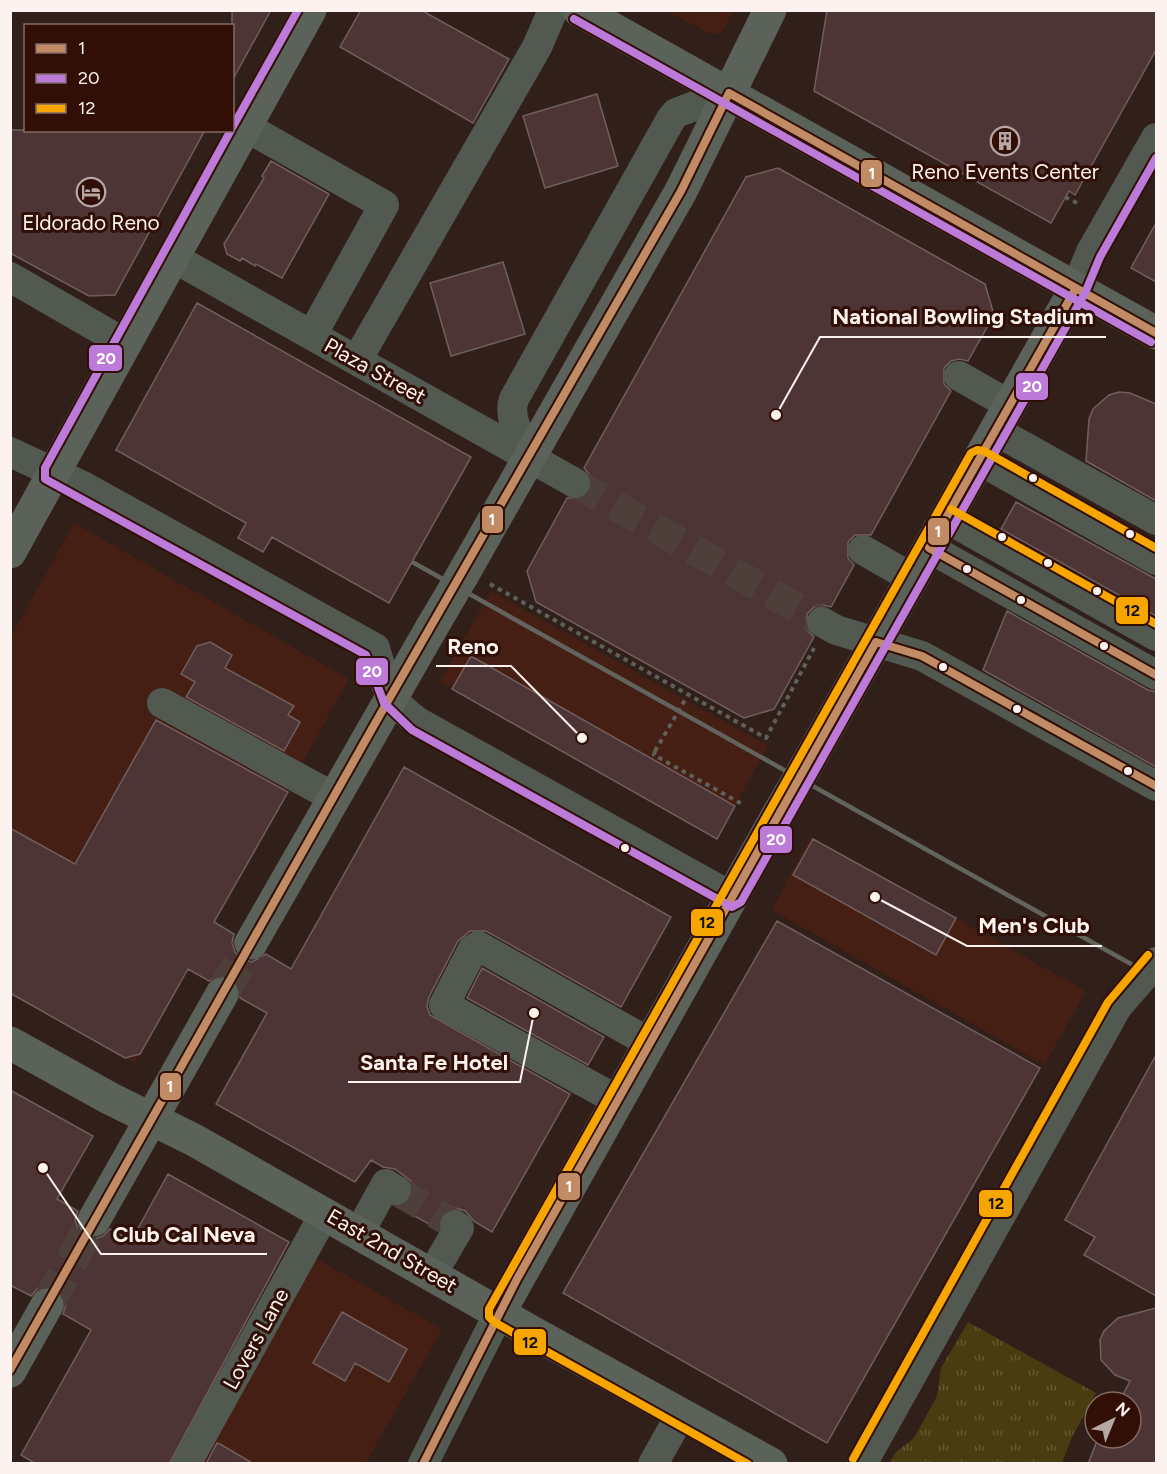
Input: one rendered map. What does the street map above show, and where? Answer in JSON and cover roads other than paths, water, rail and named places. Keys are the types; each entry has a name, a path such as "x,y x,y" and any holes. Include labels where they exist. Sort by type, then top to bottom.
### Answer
{"main road":[{"path":"10,552 310,10"},
{"path":"579,10 1156,333"},
{"path":"251,943 432,627 475,580 530,458 686,181 770,10"},
{"path":"499,1313 1076,288"},
{"path":"94,1220 222,994"},
{"name":"East 2nd Street","path":"10,1043 325,1213 499,1313 771,1464"},
{"path":"10,1371 47,1305"}],"street":[{"path":"357,360 537,47 553,10"},
{"path":"530,458 513,418 511,407 514,399 671,118 676,113 729,93"},
{"path":"246,127 384,205 312,335"},
{"path":"1076,288 1091,252 1156,138"},
{"name":"Plaza Street","path":"174,258 575,483"},
{"path":"10,277 126,344"},
{"path":"959,376 1003,418 1156,520"},
{"path":"10,452 83,486 375,648 390,699 418,722 732,897"},
{"path":"979,460 1156,560"},
{"path":"946,518 1156,636"},
{"path":"929,549 1156,675"},
{"path":"863,550 912,578"},
{"path":"818,635 836,630 922,656 1156,786"},
{"path":"162,703 333,798"},
{"path":"617,1100 444,1005 473,949 478,946 650,1043"},
{"path":"862,1464 1117,1007 1156,962"},
{"path":"359,1233 386,1185 396,1190"},
{"name":"Lovers Lane","path":"186,1464 325,1213"},
{"path":"432,1274 459,1228 455,1225"},
{"path":"423,1464 499,1313"},
{"path":"653,1464 681,1414"}],"tunnel":[{"path":"575,483 822,622"},
{"path":"222,994 251,943"},
{"path":"396,1190 455,1225"},
{"path":"47,1305 94,1220"}],"railway":[{"path":"414,563 1156,978"}],"place":[{"name":"Reno Events Center","path":"1005,141"},
{"name":"Eldorado Reno","path":"91,192"},
{"name":"National Bowling Stadium","path":"776,415"},
{"name":"Reno","path":"582,738"},
{"name":"Men's Club","path":"875,897"},
{"name":"Santa Fe Hotel","path":"534,1013"},
{"name":"Club Cal Neva","path":"43,1168"}]}
